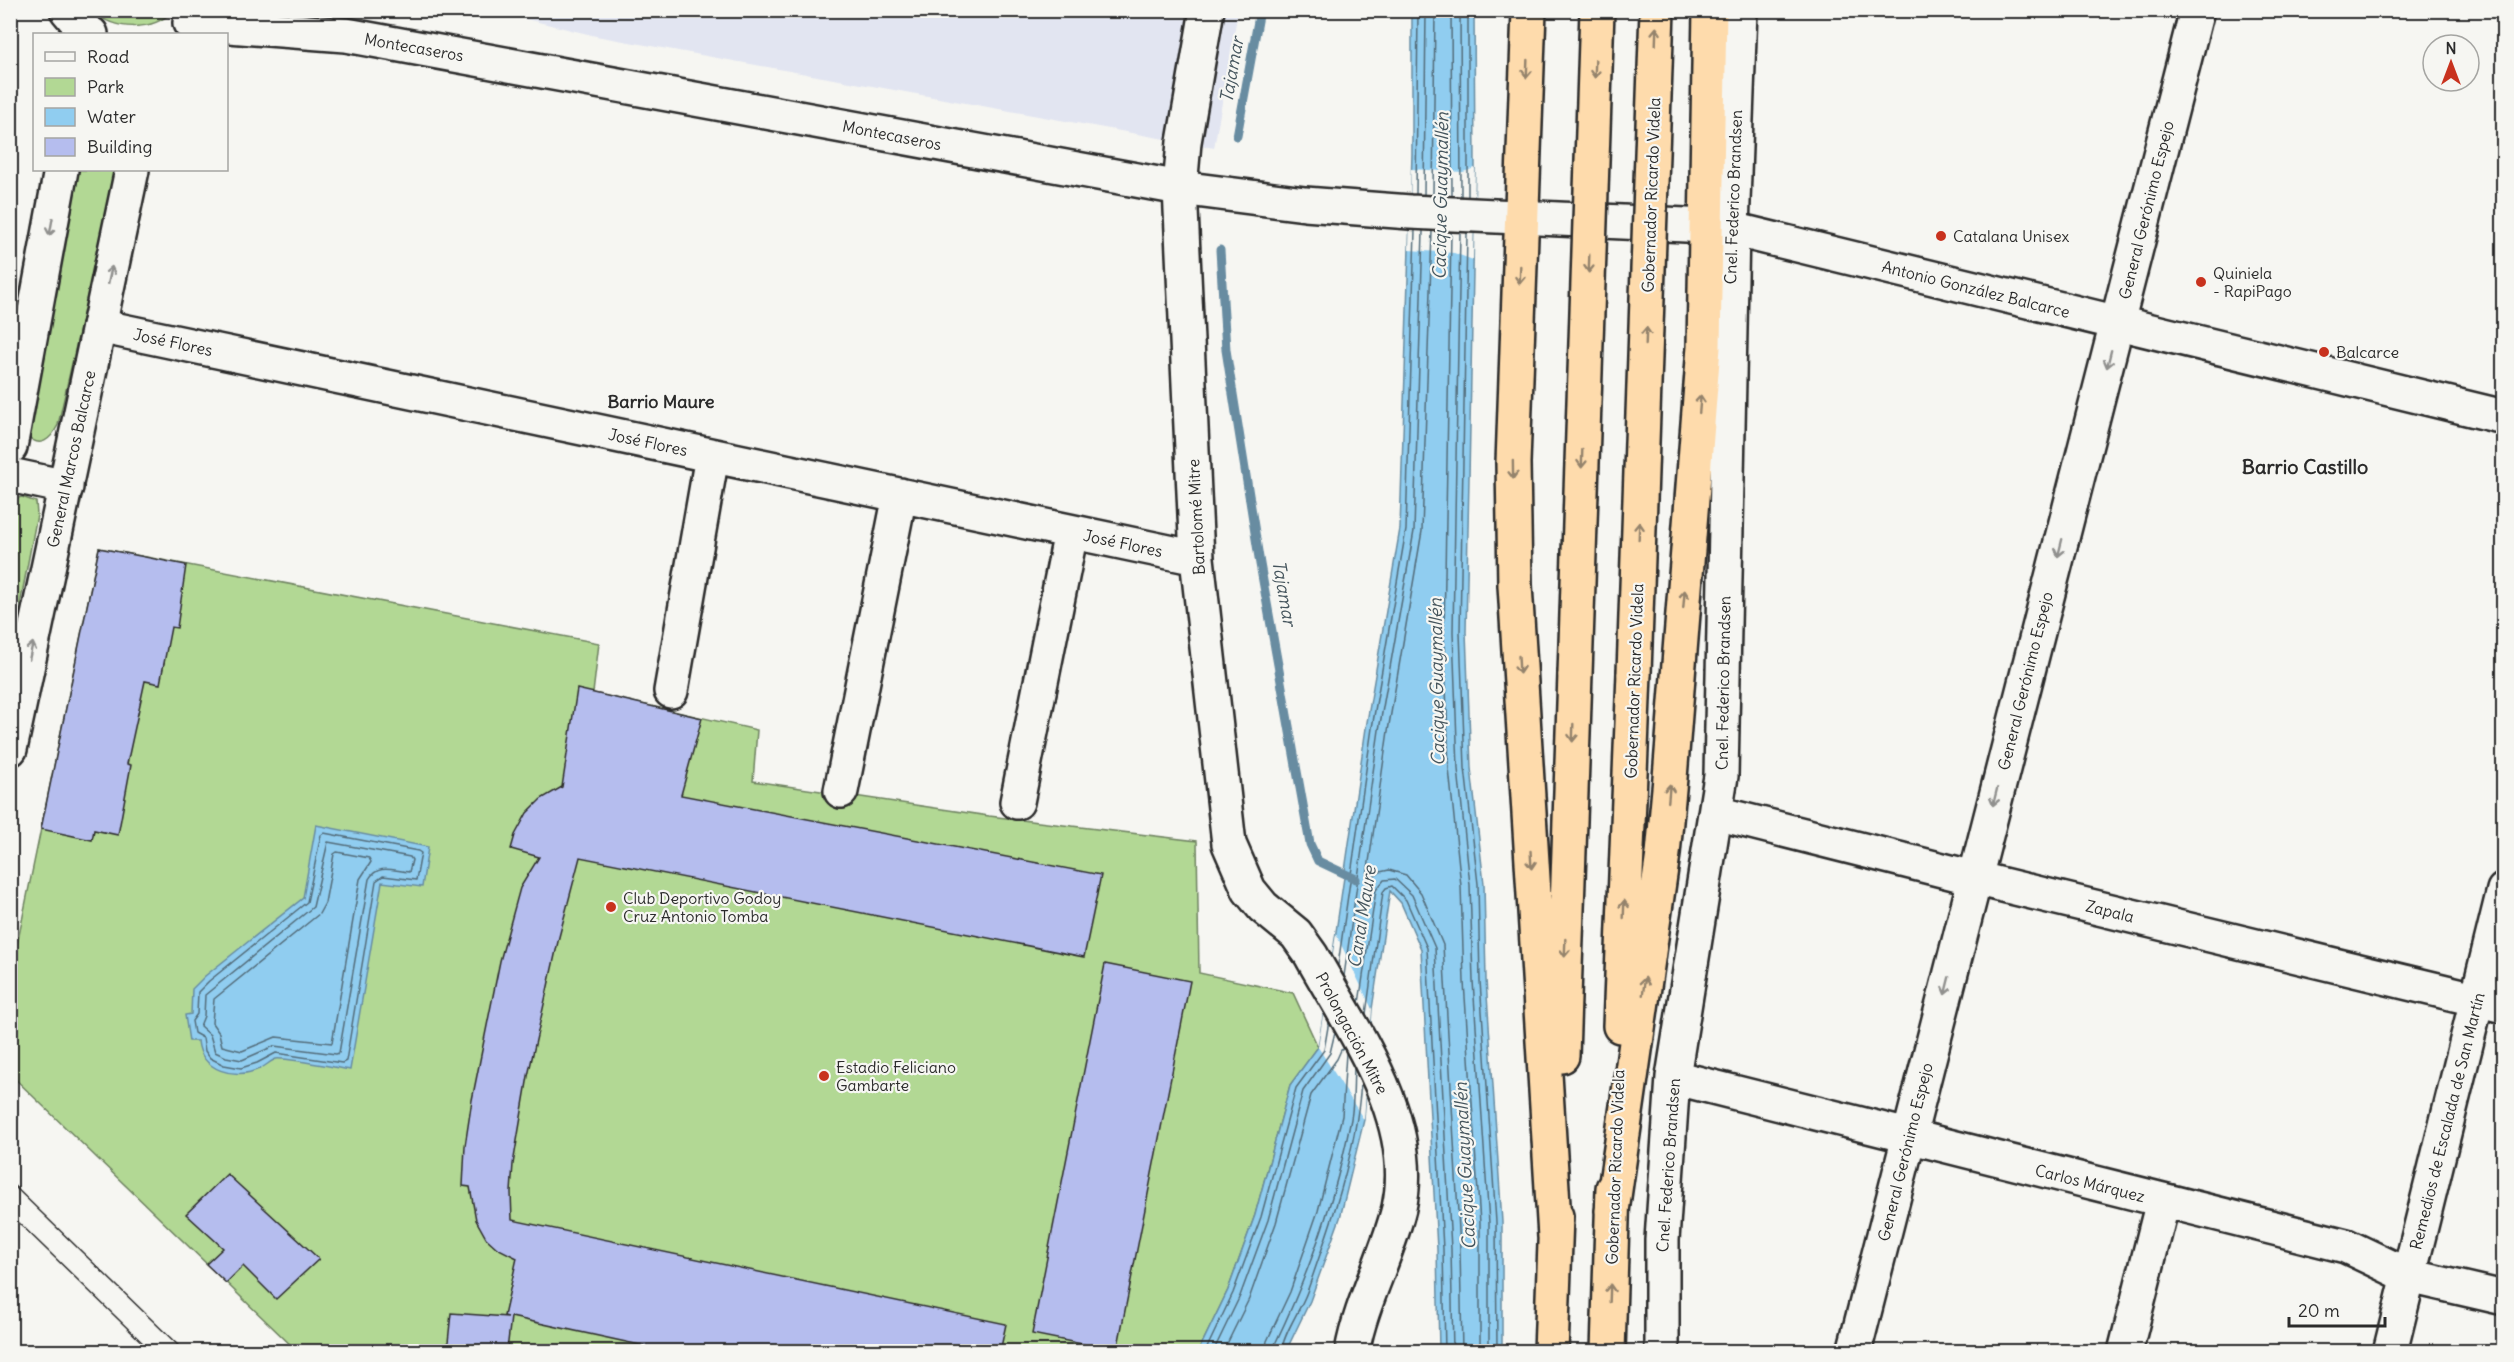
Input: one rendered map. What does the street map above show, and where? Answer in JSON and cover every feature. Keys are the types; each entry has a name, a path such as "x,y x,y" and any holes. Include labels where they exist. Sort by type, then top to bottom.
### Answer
{"highway":[{"path":"1529,10 1513,462 1515,585 1555,1236"},
{"path":"1551,1352 1597,10"},
{"name":"Gobernador Ricardo Videla","path":"1608,1352 1657,10"},
{"path":"1612,1211 1664,843 1704,347 1719,228 1710,10"}],"street":[{"name":"Montecaseros","path":"290,10 346,34"},
{"name":"Bartolomé Mitre","path":"1207,10 1184,142 1180,188 1197,558 1229,844"},
{"name":"Cnel. Federico Brandsen","path":"1662,1352 1662,1240 1673,1077 1721,776 1719,228 1740,10"},
{"name":"General Gerónimo Espejo","path":"1854,1352 2197,10"},
{"name":"Montecaseros","path":"188,23 346,34 1180,188 1305,204 1426,213"},
{"path":"10,447 61,171"},
{"name":"General Marcos Balcarce","path":"10,749 132,171"},
{"name":"Antonio González Balcarce","path":"1426,213 1719,228 2504,417"},
{"name":"José Flores","path":"99,326 1197,558"},
{"path":"670,691 712,456"},
{"path":"10,475 66,487"},
{"path":"842,790 900,495"},
{"path":"1017,802 1071,532"},
{"name":"Zapala","path":"1716,813 2490,1003"},
{"name":"Prolongación Mitre","path":"1229,844 1249,890 1263,908 1296,934 1311,955 1385,1091 1395,1125 1402,1156 1403,1178 1399,1208 1352,1352"},
{"name":"Remedios de Escalada de San Martín","path":"2390,1352 2409,1276 2490,1003 2504,890"},
{"name":"Carlos Márquez","path":"1673,1077 2346,1245 2409,1276 2504,1298"},
{"path":"2125,1352 2163,1201"}],"shaded area":[{"path":"493,11 1238,11 1214,148 596,36"}],"green space":[{"path":"93,11 173,11 155,23 133,26 111,22"},
{"path":"73,171 116,171 58,425 45,441 36,442 27,435"},
{"path":"22,497 36,502 37,515 11,652 11,503 14,499"},
{"name":"Club Deportivo Godoy Cruz Antonio Tomba","path":"99,548 599,643 593,693 757,730 753,781 989,816 1197,841 1199,973 1293,993 1318,1047 1290,1085 1255,1215 1228,1290 1198,1352 297,1351 11,1075 11,974"}],"water":[{"path":"1412,11 1474,11 1475,168 1466,632 1471,768 1484,884 1486,980 1502,1222 1502,1351 1439,1351 1437,1249 1421,949 1401,903 1390,891 1372,1009 1364,1120 1340,1218 1310,1301 1286,1351 1198,1352 1228,1290 1255,1215 1290,1085 1318,1047 1328,986 1366,728 1400,529 1412,154"},
{"path":"316,825 428,847 422,887 382,882 350,1070 276,1059 250,1072 230,1073 221,1070 205,1060 198,1041 189,1041 185,1015 191,1014 192,989 205,976 303,898"}],"pier":[{"path":"1475,168 1473,260 1454,253 1409,250 1411,169 1463,172"},
{"path":"1336,934 1372,1009 1364,1120 1318,1047"}],"building":[{"path":"99,548 186,565 177,628 171,627 160,684 145,681 127,764 131,765 118,835 94,830 92,840 41,829"},
{"path":"577,689 702,718 681,795 1101,875 1084,957 580,857 559,937 528,1076 513,1164 512,1220 1006,1324 1000,1352 672,1352 511,1317 507,1350 447,1352 451,1313 508,1317 504,1316 517,1258 497,1248 486,1238 476,1220 470,1187 463,1186 465,1146 500,961 520,888 539,857 511,849 515,835 527,813 541,799 562,787"},
{"path":"1105,964 1190,981 1117,1351 1032,1334"},
{"path":"227,1174 319,1259 276,1299 243,1266 226,1283 206,1264 223,1248 186,1214"}],"waterway":[{"name":"Tajamar","path":"1237,136 1260,10"},
{"name":"Tajamar","path":"1220,250 1226,350 1260,564 1310,844 1318,861 1356,879"}],"tram line":[{"path":"10,1182 185,1352"},
{"path":"10,1214 152,1352"}],"place":[{"name":"Catalana Unisex","path":"1941,236"},
{"name":"Quiniela - RapiPago","path":"2201,282"},
{"name":"Balcarce","path":"2324,352"},
{"name":"Club Deportivo Godoy Cruz Antonio Tomba","path":"611,907"},
{"name":"Estadio Feliciano Gambarte","path":"824,1076"}],"district":[{"name":"Barrio Maure","path":"661,402"},
{"name":"Barrio Castillo","path":"2305,467"}],"water label":[{"name":"Cacique Guaymallén","path":"1441,196"},
{"name":"Cacique Guaymallén","path":"1437,682"},
{"name":"Canal Maure","path":"1362,917"},
{"name":"Cacique Guaymallén","path":"1465,1166"}]}
